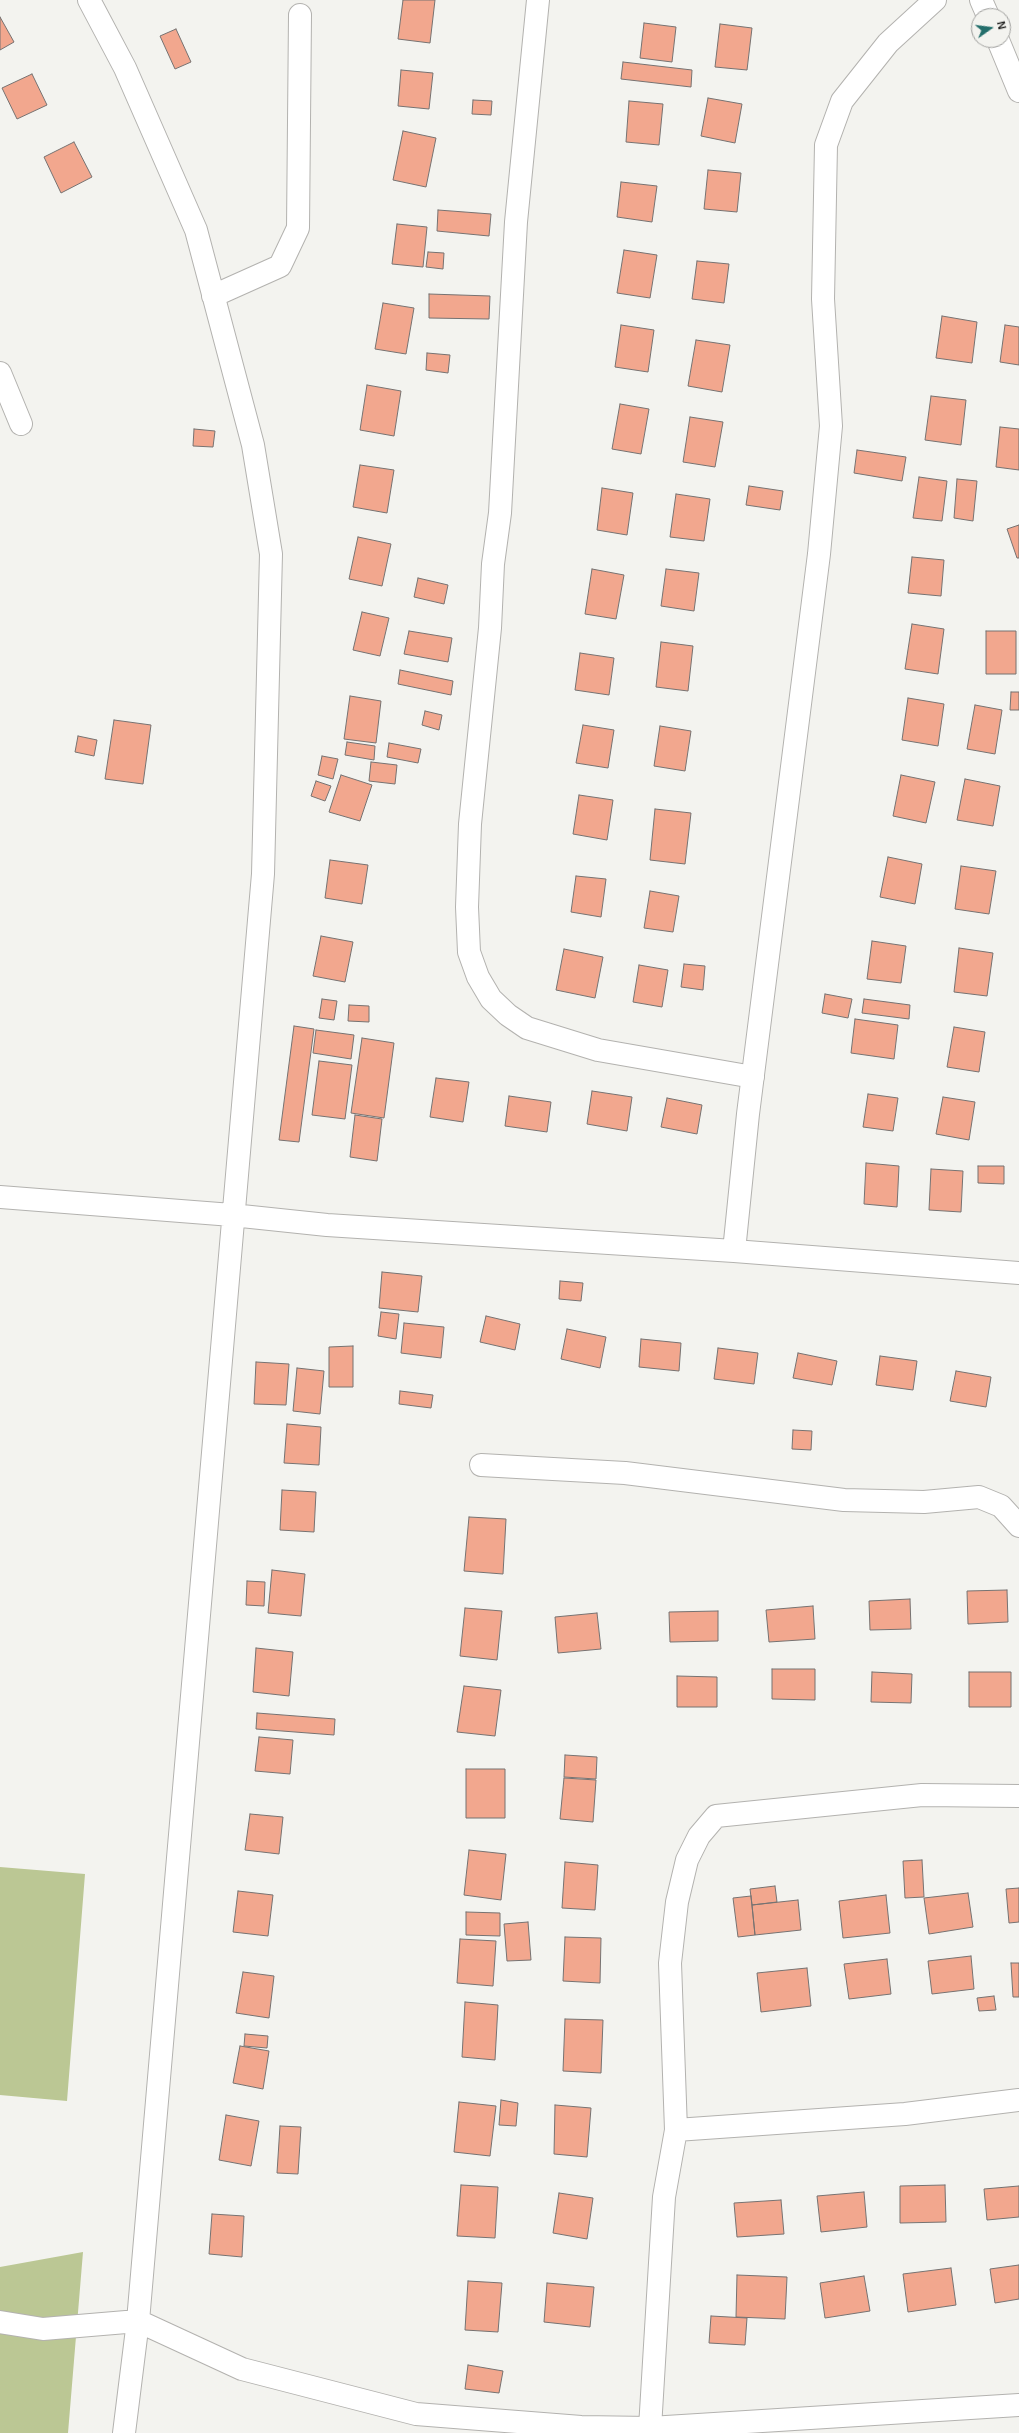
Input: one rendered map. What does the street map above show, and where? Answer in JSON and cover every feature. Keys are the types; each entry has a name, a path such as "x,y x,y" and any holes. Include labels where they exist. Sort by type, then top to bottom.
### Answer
{"street":[{"path":"89,0 128,76 196,230 253,445 271,554 263,874 242,1126 232,1215 138,2321 124,2433"},
{"path":"538,0 516,222 500,513 493,564 490,628 470,824 467,906 470,952 478,977 491,999 508,1015 527,1028 598,1050 753,1077"},
{"path":"734,1252 753,1077 819,554 831,426 823,299 826,145 842,101 888,43 935,0"},
{"path":"213,296 280,266 298,228 300,15"},
{"path":"1001,48 1019,90"},
{"path":"0,373 21,424"},
{"path":"0,1197 232,1215 327,1225 734,1252 1019,1273"},
{"path":"481,1465 625,1473 844,1500 924,1502 979,1497 1001,1506 1019,1526"},
{"path":"650,2428 664,2196 676,2130 670,1964 676,1902 687,1860 699,1836 716,1816 922,1795 1019,1796"},
{"path":"676,2130 905,2114 1019,2100"},
{"path":"0,2322 43,2329 138,2321 242,2370 416,2414 581,2427 650,2428 1019,2405"}],"green space":[{"path":"0,1867 85,1874 67,2101 0,2095"},
{"path":"83,2252 68,2433 0,2433 0,2267"}],"building":[{"path":"403,0 435,0 430,43 398,39"},
{"path":"0,17 14,42 0,50"},
{"path":"644,23 676,27 672,62 640,58"},
{"path":"720,24 752,28 747,70 715,67"},
{"path":"176,29 191,62 175,69 160,36"},
{"path":"623,62 692,70 691,87 621,79"},
{"path":"401,70 433,73 429,109 398,106"},
{"path":"32,74 47,105 17,119 2,88"},
{"path":"708,98 742,104 735,143 701,136"},
{"path":"473,100 492,101 491,115 472,114"},
{"path":"629,101 663,104 659,145 626,142"},
{"path":"403,131 436,138 426,187 393,180"},
{"path":"74,142 92,177 61,193 44,157"},
{"path":"708,170 741,173 737,212 704,209"},
{"path":"621,182 657,186 652,222 617,217"},
{"path":"438,210 491,214 489,236 437,231"},
{"path":"397,224 427,227 423,267 392,264"},
{"path":"624,250 657,255 650,298 617,293"},
{"path":"428,252 444,253 443,269 426,267"},
{"path":"697,261 729,264 724,303 692,299"},
{"path":"429,294 490,296 489,319 429,318"},
{"path":"383,303 414,308 406,354 375,349"},
{"path":"942,316 977,322 972,363 936,358"},
{"path":"621,325 654,330 648,372 615,367"},
{"path":"1005,325 1019,327 1019,365 1000,362"},
{"path":"696,340 730,345 722,392 688,386"},
{"path":"427,353 450,355 448,373 426,370"},
{"path":"367,385 401,391 394,436 360,430"},
{"path":"931,396 966,400 961,445 925,440"},
{"path":"620,404 649,409 641,454 612,449"},
{"path":"690,417 723,422 715,467 683,462"},
{"path":"1000,427 1019,429 1019,470 996,467"},
{"path":"194,429 215,431 213,447 193,446"},
{"path":"857,450 906,457 902,481 854,473"},
{"path":"360,465 394,470 387,513 353,507"},
{"path":"919,477 947,481 942,521 913,518"},
{"path":"957,479 977,481 973,521 954,518"},
{"path":"749,486 783,491 780,510 746,505"},
{"path":"602,488 633,493 627,535 597,530"},
{"path":"676,494 710,499 704,541 670,537"},
{"path":"1019,525 1019,558 1017,558 1007,529"},
{"path":"358,537 391,544 382,586 349,579"},
{"path":"912,557 944,560 941,596 908,593"},
{"path":"592,569 624,575 616,619 585,614"},
{"path":"666,569 699,573 694,611 661,606"},
{"path":"418,578 448,585 444,604 414,597"},
{"path":"362,612 389,618 380,656 353,650"},
{"path":"912,624 944,629 938,674 905,669"},
{"path":"409,631 452,638 448,662 404,654"},
{"path":"986,631 1016,631 1016,674 986,674"},
{"path":"661,642 693,646 688,691 656,687"},
{"path":"580,653 614,658 609,695 575,690"},
{"path":"400,670 453,681 451,695 398,684"},
{"path":"1011,692 1019,692 1019,710 1010,710"},
{"path":"350,696 381,701 376,743 344,739"},
{"path":"908,698 944,704 938,746 902,740"},
{"path":"975,705 1002,710 995,754 967,749"},
{"path":"425,711 442,715 439,730 422,725"},
{"path":"114,720 151,725 143,784 105,779"},
{"path":"583,725 614,730 608,768 576,763"},
{"path":"660,726 691,731 685,771 654,766"},
{"path":"78,736 97,740 94,756 75,752"},
{"path":"347,742 375,746 374,760 345,755"},
{"path":"389,743 421,749 418,763 387,757"},
{"path":"322,756 338,759 333,779 318,775"},
{"path":"371,762 397,765 395,784 369,781"},
{"path":"341,775 372,785 360,821 329,812"},
{"path":"901,775 935,782 926,823 893,816"},
{"path":"965,779 1000,786 993,826 957,820"},
{"path":"316,781 331,786 325,801 311,796"},
{"path":"579,795 613,800 607,840 573,834"},
{"path":"655,809 691,813 685,864 650,860"},
{"path":"888,857 922,864 915,904 880,897"},
{"path":"330,860 368,865 362,904 325,898"},
{"path":"961,866 996,871 989,914 955,909"},
{"path":"576,876 606,879 601,917 571,912"},
{"path":"650,891 679,896 673,932 644,928"},
{"path":"321,936 353,942 345,982 313,976"},
{"path":"872,941 906,946 901,983 867,979"},
{"path":"959,948 993,953 987,996 954,992"},
{"path":"564,949 603,957 595,998 556,990"},
{"path":"684,964 705,966 703,990 681,987"},
{"path":"639,965 668,970 662,1007 633,1002"},
{"path":"825,994 852,999 848,1018 822,1013"},
{"path":"322,999 337,1001 334,1020 319,1018"},
{"path":"864,999 910,1005 909,1019 862,1013"},
{"path":"349,1005 369,1006 369,1022 348,1021"},
{"path":"855,1019 898,1025 894,1059 851,1053"},
{"path":"294,1026 314,1029 299,1142 279,1140"},
{"path":"954,1027 985,1032 979,1072 947,1067"},
{"path":"316,1030 354,1035 351,1059 313,1053"},
{"path":"362,1038 394,1043 384,1118 351,1113"},
{"path":"319,1061 352,1065 345,1119 312,1115"},
{"path":"436,1078 469,1082 463,1122 430,1117"},
{"path":"592,1091 632,1097 627,1131 587,1124"},
{"path":"868,1094 898,1098 893,1131 863,1127"},
{"path":"509,1096 551,1102 547,1132 505,1126"},
{"path":"943,1097 975,1102 969,1140 936,1134"},
{"path":"667,1098 702,1105 697,1134 661,1127"},
{"path":"355,1115 382,1119 377,1161 350,1157"},
{"path":"866,1163 899,1166 897,1207 864,1204"},
{"path":"978,1166 1004,1166 1004,1184 978,1183"},
{"path":"931,1169 963,1171 961,1212 929,1210"},
{"path":"382,1272 422,1276 418,1312 379,1308"},
{"path":"560,1281 583,1283 581,1301 559,1299"},
{"path":"381,1312 399,1314 396,1339 378,1336"},
{"path":"486,1316 520,1324 515,1350 480,1342"},
{"path":"404,1323 444,1327 441,1358 401,1353"},
{"path":"567,1329 606,1337 600,1368 561,1359"},
{"path":"641,1339 681,1343 679,1371 639,1367"},
{"path":"353,1346 353,1387 329,1387 329,1347"},
{"path":"718,1348 758,1353 754,1384 714,1379"},
{"path":"798,1353 837,1361 832,1385 793,1378"},
{"path":"880,1356 917,1361 913,1390 876,1385"},
{"path":"256,1362 289,1364 286,1405 254,1404"},
{"path":"297,1368 324,1371 320,1414 293,1411"},
{"path":"956,1371 991,1377 986,1407 950,1401"},
{"path":"400,1391 433,1395 431,1408 399,1404"},
{"path":"287,1424 321,1427 319,1465 284,1463"},
{"path":"793,1430 812,1431 811,1450 792,1449"},
{"path":"282,1490 316,1492 314,1532 280,1530"},
{"path":"469,1517 506,1519 503,1574 464,1571"},
{"path":"272,1570 305,1574 301,1616 268,1613"},
{"path":"247,1581 265,1582 264,1606 246,1605"},
{"path":"1007,1590 1008,1622 968,1624 967,1591"},
{"path":"910,1599 911,1629 870,1630 869,1601"},
{"path":"813,1606 815,1639 769,1642 766,1610"},
{"path":"465,1608 502,1611 497,1660 460,1656"},
{"path":"718,1611 718,1641 670,1642 669,1612"},
{"path":"597,1613 601,1649 558,1653 555,1617"},
{"path":"256,1648 293,1652 289,1696 253,1692"},
{"path":"772,1669 815,1669 815,1700 772,1699"},
{"path":"872,1672 912,1674 911,1703 871,1702"},
{"path":"969,1672 1011,1672 1011,1707 969,1707"},
{"path":"677,1676 717,1677 717,1707 677,1707"},
{"path":"464,1686 501,1690 495,1736 457,1732"},
{"path":"257,1713 335,1719 334,1735 256,1729"},
{"path":"259,1737 293,1740 290,1774 255,1771"},
{"path":"565,1755 597,1757 596,1779 564,1777"},
{"path":"466,1769 505,1769 505,1818 466,1818"},
{"path":"564,1778 596,1780 593,1822 560,1819"},
{"path":"250,1814 283,1817 279,1854 245,1850"},
{"path":"469,1850 506,1854 501,1900 464,1895"},
{"path":"922,1860 924,1897 905,1898 903,1861"},
{"path":"565,1862 598,1865 595,1910 562,1908"},
{"path":"775,1886 777,1902 752,1905 750,1889"},
{"path":"1019,1888 1019,1922 1009,1923 1006,1889"},
{"path":"238,1891 273,1895 268,1936 233,1932"},
{"path":"968,1893 973,1927 929,1934 924,1898"},
{"path":"886,1895 890,1933 843,1938 839,1901"},
{"path":"751,1896 755,1935 738,1937 733,1898"},
{"path":"798,1900 801,1930 755,1935 752,1905"},
{"path":"466,1912 500,1913 500,1936 466,1935"},
{"path":"528,1922 531,1960 507,1961 504,1924"},
{"path":"565,1937 601,1938 600,1983 563,1981"},
{"path":"460,1939 496,1941 493,1986 457,1983"},
{"path":"971,1956 974,1989 932,1994 928,1961"},
{"path":"887,1959 891,1994 849,1999 844,1964"},
{"path":"1011,1963 1019,1963 1019,1997 1013,1997"},
{"path":"807,1968 811,2006 761,2012 757,1973"},
{"path":"243,1972 274,1976 269,2018 236,2013"},
{"path":"994,1996 996,2010 979,2011 977,1998"},
{"path":"465,2002 498,2005 495,2060 462,2057"},
{"path":"565,2019 603,2020 601,2073 563,2071"},
{"path":"245,2034 268,2036 267,2048 244,2046"},
{"path":"240,2046 269,2051 263,2089 233,2083"},
{"path":"501,2100 518,2103 516,2126 499,2125"},
{"path":"459,2102 496,2106 490,2156 454,2152"},
{"path":"555,2105 591,2108 587,2157 554,2154"},
{"path":"226,2115 259,2121 251,2166 219,2160"},
{"path":"280,2126 301,2127 298,2174 277,2173"},
{"path":"461,2185 498,2187 495,2238 457,2236"},
{"path":"945,2185 946,2222 900,2223 900,2186"},
{"path":"1019,2186 1019,2217 987,2220 984,2189"},
{"path":"864,2192 867,2227 821,2232 817,2196"},
{"path":"559,2193 593,2198 587,2239 553,2233"},
{"path":"781,2200 784,2234 737,2237 734,2203"},
{"path":"212,2214 244,2216 242,2257 209,2254"},
{"path":"1019,2265 1019,2299 995,2303 990,2269"},
{"path":"951,2268 956,2305 908,2312 903,2274"},
{"path":"737,2275 787,2277 785,2319 736,2317"},
{"path":"864,2276 870,2311 825,2318 820,2283"},
{"path":"468,2281 502,2283 498,2332 465,2330"},
{"path":"547,2283 594,2287 590,2327 544,2322"},
{"path":"711,2316 747,2318 745,2345 709,2343"},
{"path":"468,2365 503,2371 499,2393 465,2389"}]}
